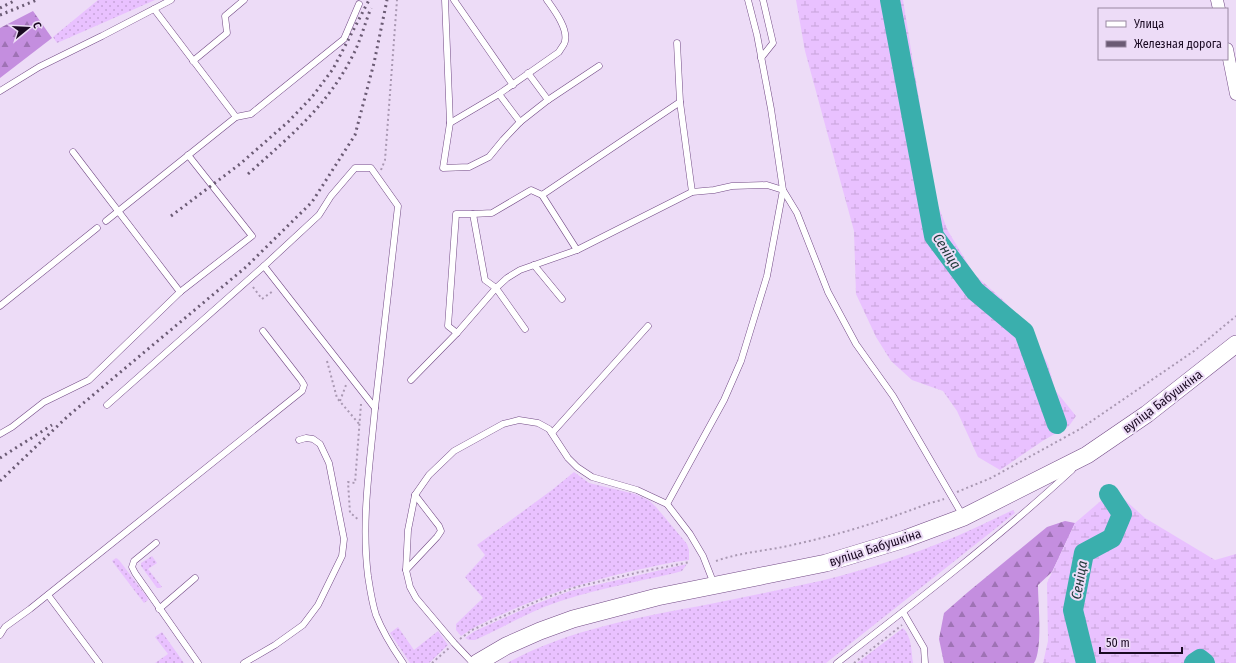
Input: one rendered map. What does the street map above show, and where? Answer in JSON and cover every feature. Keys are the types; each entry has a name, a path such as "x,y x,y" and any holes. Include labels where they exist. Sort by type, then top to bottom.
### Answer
{"street":[{"path":"1228,54 1236,94"},
{"name":"вуліца Бабушкіна","path":"477,663 506,646 573,619 657,597 826,563 905,539 964,517 1088,455 1147,414 1236,344"}],"lane":[{"path":"0,91 40,67 171,0"},
{"path":"193,61 227,33 225,16 244,0"},
{"path":"445,0 450,124 443,168 469,167 489,157 520,122 548,100 599,66"},
{"path":"454,0 513,84"},
{"path":"450,124 499,94 559,52 565,42 566,33 547,0"},
{"path":"667,504 724,400 741,361 767,276 783,190 771,109 748,0"},
{"path":"761,58 773,43 763,0"},
{"path":"106,221 236,117 251,114 344,39 359,4"},
{"path":"154,9 236,117"},
{"path":"677,43 680,102 692,192"},
{"path":"528,73 548,100"},
{"path":"499,94 520,122"},
{"path":"542,195 680,102"},
{"path":"73,152 119,210 180,292"},
{"path":"0,434 12,427 44,402 89,380 180,292 252,236 188,155"},
{"path":"107,405 264,266 319,215 331,196 355,168 371,168 398,206 375,408 366,514 366,562 376,613 387,640 403,663"},
{"path":"411,380 457,333 496,288 507,278 520,270 577,250 692,192 714,190 732,186 767,185 783,190 797,213 828,292 856,344 892,396 950,496 964,517"},
{"path":"457,333 448,326 456,214 492,213 531,190 542,195 577,250"},
{"path":"473,214 484,280 496,288 525,329"},
{"path":"0,306 97,228"},
{"path":"534,265 562,299"},
{"path":"264,266 375,408"},
{"path":"552,434 648,326"},
{"path":"0,635 5,628 302,391 304,385 301,380 263,331"},
{"path":"473,663 416,598 410,587 406,570 408,530 415,495 429,475 454,451 503,424 519,420 538,422 549,430 568,458 577,467 592,477 637,490 667,504 690,534 703,556 714,586"},
{"path":"244,663 275,645 303,625 318,605 342,556 344,539 329,463 320,444 313,439 306,438 299,440"},
{"path":"837,663 903,612 1035,503 1088,455"},
{"path":"406,570 441,531 439,526 415,495"},
{"path":"156,543 134,561 132,567 159,609 198,663"},
{"path":"159,609 195,578"},
{"path":"48,595 99,663"},
{"path":"903,612 924,648 925,663"}],"path":[{"path":"378,178 385,160 397,0"},
{"path":"250,287 254,287 262,299 274,290 277,291"},
{"path":"716,561 739,554 791,546 900,515 950,496 991,478 1080,429 1194,351 1236,316"},
{"path":"334,368 326,356 337,398 360,425"},
{"path":"346,385 350,390"},
{"path":"357,399 361,404 355,483 348,482 350,513 356,517 357,524"},
{"path":"432,663 454,643 472,630 542,599 576,588 640,572 690,562"},
{"path":"854,663 908,620"}],"green space":[{"path":"98,0 155,0 57,43 53,37"},
{"path":"796,0 903,0 935,198 948,231 974,274 1003,300 1026,324 1048,364 1055,390 1076,416 1069,426 1044,440 1000,470 978,457 957,411 943,391 912,380 891,361 876,337 856,294 854,231 805,51"},
{"path":"33,11 52,38 0,78 0,28"},
{"path":"574,472 589,483 635,494 650,501 687,544 689,550 689,560 632,571 568,588 523,605 477,626 461,636 456,630 456,624 483,598 465,577 485,555 477,545"},
{"path":"1103,499 1125,500 1145,518 1215,560 1236,554 1236,663 1043,663 1048,641 1047,583 1075,523"},
{"path":"1013,510 1015,513 826,663 507,663 555,641 632,619 738,599 820,581 880,564 920,551"},
{"path":"1065,521 1075,523 1052,572 1038,585 1039,637 1037,656 1034,663 944,663 939,639 944,613 1047,527"},
{"path":"152,556 157,563 148,569 162,587 160,588 157,588 141,566 141,563"},
{"path":"116,558 147,597 148,600 144,603 112,561"},
{"path":"687,564 682,571 560,601 526,615 475,640 465,638 475,631 533,605 570,591"},
{"path":"398,627 414,650 438,631 448,645 429,663 410,663 390,633"},
{"path":"903,628 910,640 913,663 857,663"},
{"path":"162,632 184,663 155,663 168,654 155,637"}],"waterway":[{"name":"Сеніца","path":"890,0 934,236 975,291 1024,332 1057,424"},
{"name":"Сеніца","path":"1086,663 1073,610 1084,553 1112,538 1122,514 1109,494"},
{"name":"Сеніца","path":"1194,663 1200,659 1205,663"}],"railway":[{"path":"0,8 16,0"},
{"path":"0,15 37,0"},
{"path":"171,216 240,164 288,122 312,97 333,69 369,0"},
{"path":"0,481 68,416 246,267 312,202 355,135 374,63 387,0"},
{"path":"248,174 279,147 307,119 332,89 344,72 354,53 371,8"},
{"path":"0,458 52,425"}]}
